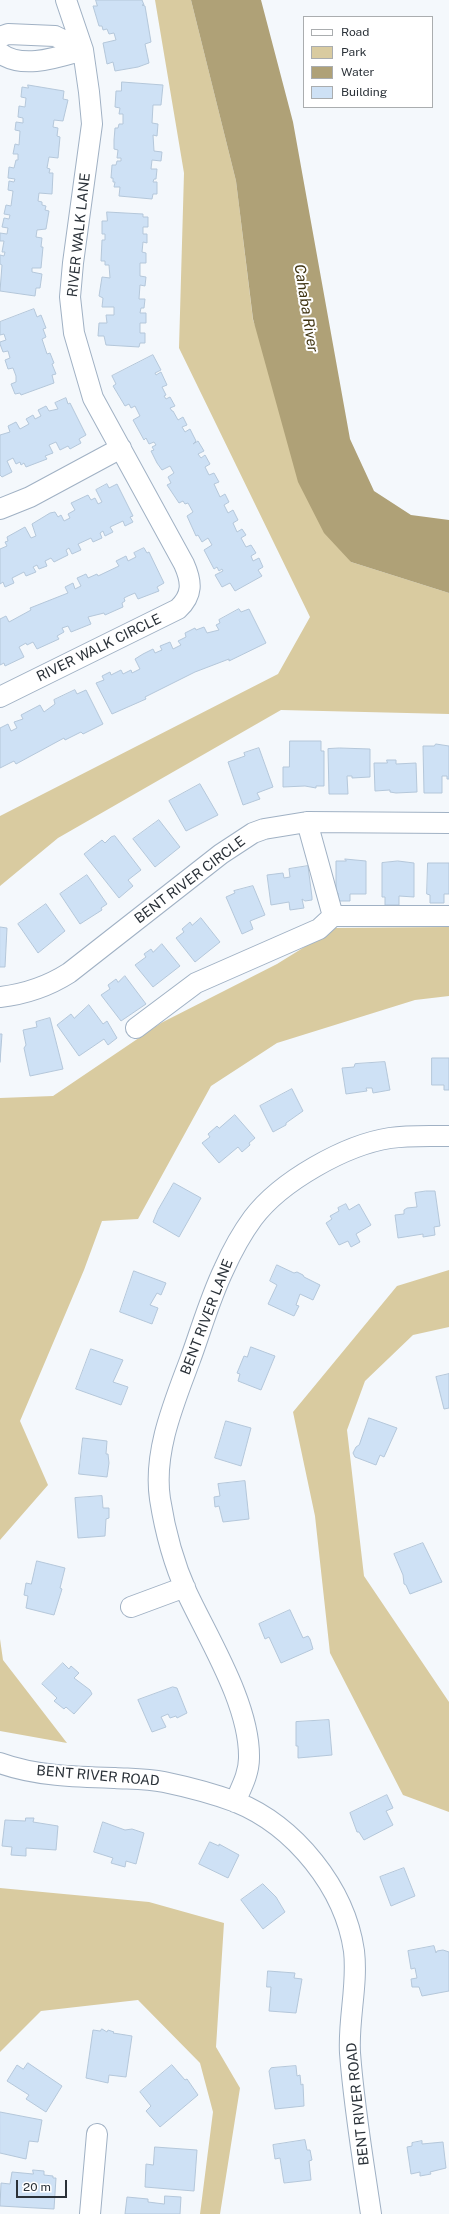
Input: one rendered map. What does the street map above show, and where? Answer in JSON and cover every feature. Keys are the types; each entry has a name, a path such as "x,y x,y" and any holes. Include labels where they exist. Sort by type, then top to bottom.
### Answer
{"street":[{"name":"RIVER WALK LANE","path":"66,0 83,50 90,92 92,124 73,263 71,304 74,333 91,392 184,564 189,576 191,590"},
{"path":"0,37 8,34 55,36 83,50"},
{"path":"0,53 8,58 44,61 83,50"},
{"path":"0,509 30,497 121,448"},
{"name":"RIVER WALK CIRCLE","path":"0,697 178,609 185,602 191,590"},
{"path":"307,822 333,916"},
{"name":"BENT RIVER CIRCLE","path":"0,997 25,994 51,984 69,973 221,854 242,839 264,829 307,822 449,823"},
{"path":"136,1028 196,983 319,929 333,916 449,916"},
{"name":"BENT RIVER LANE","path":"235,1802 249,1766 245,1728 235,1693 185,1587 175,1561 160,1497 160,1461 164,1439 179,1390 223,1269 254,1216 270,1200 310,1169 331,1158 370,1143 391,1138 449,1136"},
{"path":"131,1607 185,1587"},
{"name":"BENT RIVER ROAD","path":"0,1763 44,1772 164,1782 235,1802 268,1820 309,1856 328,1882 342,1908 354,1950 354,1994 350,2051 358,2132 371,2214"},
{"path":"90,2214 97,2134"}],"green space":[{"path":"155,0 191,0 236,181 253,320 351,562 449,593 449,714 281,710 58,838 0,886 0,816 278,674 310,617 179,348 184,173"},
{"path":"449,927 449,996 415,1000 277,1043 211,1086 138,1219 102,1221 84,1270 20,1421 48,1485 0,1540 0,1098 53,1096 161,1023 277,964 335,928"},
{"path":"449,1270 449,1327 413,1335 365,1381 347,1430 364,1576 449,1702 449,1812 403,1795 330,1653 315,1516 293,1412 397,1286"},
{"path":"0,1639 3,1660 67,1743 0,1731"},
{"path":"0,1888 149,1902 224,1923 216,2047 240,2088 220,2214 200,2214 213,2112 200,2063 138,2000 41,2011 0,2052"}],"water":[{"name":"Cahaba River","path":"191,0 261,0 293,122 350,439 374,491 411,515 449,520 449,593 351,562 324,533 298,482 253,319 236,181"}],"building":[{"path":"96,0 142,0 144,5 142,5 145,6 151,42 145,44 149,63 138,67 115,71 113,62 107,64 103,43 116,40 114,33 109,34 107,29 103,30 102,26 99,26 93,6 97,6"},
{"path":"122,82 163,85 161,105 153,105 152,123 158,124 157,136 153,135 154,151 162,152 161,161 152,160 151,169 157,169 156,179 154,179 153,182 157,182 157,194 153,194 152,199 119,196 120,187 114,187 115,182 113,182 113,178 111,178 112,165 116,165 117,161 121,161 121,158 117,158 118,150 114,149 114,140 115,128 118,128 119,124 123,124 123,114 119,114 120,108 115,107 116,91 121,91"},
{"path":"28,85 64,91 63,99 68,100 63,121 54,120 53,127 58,128 57,136 60,137 58,158 49,157 47,168 50,169 49,173 53,173 52,194 39,193 38,201 42,202 42,205 46,206 45,210 49,211 46,229 37,230 36,237 42,238 41,247 43,247 41,268 32,268 32,272 42,274 40,288 36,288 35,296 0,291 2,265 0,264 0,255 4,256 5,252 2,252 4,241 0,241 0,233 7,234 8,228 2,227 4,218 9,219 10,215 4,214 6,205 11,206 13,191 8,190 9,181 14,182 15,179 8,178 9,167 14,168 16,160 18,160 18,154 13,154 15,144 19,145 20,131 15,130 16,122 23,123 23,118 18,117 19,106 25,107 26,98 21,97 22,87 28,88"},
{"path":"107,212 143,214 143,217 148,217 148,227 143,227 143,234 147,234 147,243 143,242 142,252 146,253 146,263 140,263 140,276 146,277 145,286 140,285 139,299 145,299 144,308 141,308 140,313 146,313 146,323 140,323 140,333 145,333 145,343 140,343 139,347 106,345 104,336 98,336 99,323 107,323 106,315 114,315 114,307 102,307 103,298 99,296 102,277 110,278 109,265 105,265 105,261 101,261 102,240 105,240 105,234 102,234 102,221 107,221"},
{"path":"34,309 37,317 41,315 46,328 43,329 46,337 42,339 47,354 50,353 54,363 52,364 56,374 52,375 54,383 21,395 20,393 15,394 11,384 16,382 16,376 13,368 8,369 5,360 10,358 8,351 3,352 0,344 0,342 6,340 4,334 0,335 0,322"},
{"path":"153,355 161,370 155,373 156,375 161,372 167,385 162,387 166,395 164,396 166,399 170,397 175,406 170,408 178,420 183,417 187,425 182,427 185,432 190,429 196,441 193,444 198,441 204,451 198,454 201,458 205,455 210,464 205,467 209,475 214,473 219,482 214,484 220,497 225,494 229,502 224,505 228,513 233,510 238,520 233,523 237,532 242,529 246,535 241,538 246,547 251,545 256,553 251,556 253,561 259,558 263,567 258,570 262,576 235,591 230,583 222,587 215,575 223,571 222,569 219,571 217,567 214,569 204,550 212,545 208,538 202,542 198,535 196,536 187,516 193,512 188,503 185,504 183,501 179,503 167,485 171,483 168,477 174,473 170,466 162,470 157,463 151,451 154,450 152,447 156,445 154,442 149,444 146,438 144,440 133,420 140,416 135,406 131,408 129,404 125,406 113,386 116,384 112,376"},
{"path":"66,398 86,435 79,439 81,443 70,449 68,446 60,450 56,442 49,445 53,453 45,456 47,459 26,467 24,463 21,465 20,462 16,464 13,458 7,461 12,472 2,477 0,475 0,435 10,432 8,426 16,422 20,429 29,424 26,419 33,415 35,419 41,416 38,410 46,406 49,411 58,409 55,403"},
{"path":"107,484 109,488 117,484 133,516 130,517 133,522 125,526 123,521 110,527 113,532 105,536 103,531 100,533 102,538 93,542 91,538 78,544 81,550 72,554 69,548 66,550 68,555 54,562 51,558 45,561 47,566 39,569 37,565 33,567 36,572 26,576 24,572 12,578 14,583 5,587 3,582 0,584 0,549 7,546 5,542 8,541 7,537 25,527 31,538 36,536 32,524 50,513 55,512 58,517 61,515 64,521 70,518 68,514 75,510 71,503 88,495 91,500 95,498 98,504 102,502 96,490"},
{"path":"144,548 147,553 149,552 164,583 157,587 159,591 138,599 135,593 128,596 124,598 125,601 122,603 123,607 105,615 104,613 88,617 91,624 71,632 68,626 62,628 64,632 57,636 59,639 37,649 33,642 27,645 26,643 19,647 24,657 5,666 4,663 0,665 0,619 6,616 9,622 31,610 30,608 68,593 65,587 73,583 75,589 81,586 77,578 86,574 88,578 97,574 98,576 119,566 116,561 126,556 128,561 136,557 134,553"},
{"path":"239,609 241,612 249,609 266,643 229,661 229,659 195,672 145,697 146,699 112,714 96,683 104,680 102,676 110,672 111,675 121,670 123,674 131,670 132,673 140,669 135,659 143,654 153,649 155,653 162,650 160,646 170,642 173,649 181,645 178,641 186,637 185,633 195,628 196,630 204,627 207,633 219,630 216,625 220,623 219,620"},
{"path":"75,690 77,694 86,690 103,724 83,734 81,732 65,740 64,738 16,764 14,761 0,768 0,728 8,724 11,731 17,728 14,722 23,719 21,715 40,705 44,712 55,704 54,700"},
{"path":"290,741 321,741 321,751 324,751 324,786 316,786 316,788 305,786 283,787 283,767 289,767"},
{"path":"436,744 449,746 449,779 447,779 447,776 442,776 442,793 424,793 423,746 434,746"},
{"path":"259,748 273,787 257,793 260,799 243,805 228,762 245,756 244,753"},
{"path":"328,749 370,749 370,777 352,778 352,776 347,776 348,794 329,794"},
{"path":"387,760 396,760 396,764 416,763 417,792 396,793 390,792 390,790 375,791 374,763 387,763"},
{"path":"200,784 218,815 186,831 169,801"},
{"path":"159,820 180,847 155,867 133,839"},
{"path":"115,836 141,870 128,880 133,886 119,898 84,854 102,840 105,843 111,837"},
{"path":"345,859 366,861 366,894 350,894 350,901 338,901 338,893 336,894 336,861 346,861"},
{"path":"398,861 414,863 414,897 399,896 399,905 385,905 385,897 382,897 382,863"},
{"path":"428,863 449,863 449,894 444,894 444,903 430,903 430,895 427,894"},
{"path":"308,866 312,900 305,901 302,899 304,908 290,910 289,902 271,905 267,875 283,873 284,878 290,877 289,869"},
{"path":"87,875 107,904 101,908 102,910 80,924 60,894"},
{"path":"253,886 265,915 250,921 253,929 242,934 226,897 235,893 234,891"},
{"path":"46,904 65,931 38,953 18,924"},
{"path":"201,918 220,942 195,962 176,938 184,932 182,929 190,922 192,925"},
{"path":"0,927 7,928 5,967 0,967"},
{"path":"162,944 180,966 153,987 135,965 146,957 144,954 151,949 153,952"},
{"path":"125,976 146,1004 121,1021 101,995 110,989 108,985 116,979 118,982"},
{"path":"89,1005 103,1024 107,1021 117,1038 108,1045 104,1039 79,1056 57,1025 71,1014 74,1018"},
{"path":"50,1018 63,1069 30,1076 24,1048 26,1045 23,1030 37,1027 36,1022"},
{"path":"0,1034 2,1034 0,1062"},
{"path":"432,1058 449,1058 449,1090 444,1090 444,1085 432,1085"},
{"path":"385,1062 390,1090 373,1093 372,1088 366,1088 367,1091 346,1094 342,1068 354,1067 355,1064"},
{"path":"292,1089 303,1111 286,1123 286,1125 273,1132 260,1106"},
{"path":"235,1115 255,1138 242,1152 238,1147 219,1163 202,1143 210,1137 208,1134 217,1126 219,1128"},
{"path":"174,1183 201,1198 179,1237 153,1222 158,1210"},
{"path":"435,1191 440,1226 434,1227 435,1235 423,1237 423,1234 398,1238 395,1215 404,1214 404,1210 407,1208 417,1207 415,1193"},
{"path":"346,1204 349,1210 359,1204 371,1225 356,1234 360,1242 351,1247 348,1241 339,1245 326,1223 332,1219 330,1216 339,1211 338,1208"},
{"path":"277,1265 294,1273 297,1272 320,1285 313,1300 300,1294 296,1305 299,1306 294,1316 268,1304 277,1285 270,1281"},
{"path":"134,1271 166,1283 161,1295 157,1293 150,1305 158,1308 152,1324 120,1312"},
{"path":"251,1347 275,1356 261,1390 238,1381 240,1374 237,1373 244,1356 247,1357"},
{"path":"91,1349 123,1360 113,1382 128,1387 121,1405 76,1389"},
{"path":"449,1374 449,1408 444,1409 436,1377"},
{"path":"369,1418 397,1428 384,1457 380,1455 376,1465 355,1457 353,1453 359,1445"},
{"path":"226,1421 251,1428 241,1466 215,1458"},
{"path":"83,1438 107,1441 106,1454 108,1454 109,1463 107,1477 79,1474"},
{"path":"245,1481 249,1519 223,1522 219,1506 215,1507 214,1497 220,1496 218,1484"},
{"path":"102,1496 103,1508 109,1508 109,1518 106,1519 105,1536 78,1538 75,1498"},
{"path":"423,1543 442,1582 410,1594 406,1585 404,1584 403,1575 394,1554"},
{"path":"37,1561 65,1568 60,1588 62,1589 54,1615 26,1608 28,1596 24,1595 26,1583 31,1584"},
{"path":"290,1610 303,1638 308,1636 313,1649 281,1663 269,1637 265,1639 259,1624"},
{"path":"63,1663 69,1669 71,1666 79,1673 74,1678 90,1690 92,1694 74,1714 66,1707 64,1709 54,1701 57,1698 42,1684"},
{"path":"173,1687 177,1688 187,1713 177,1718 176,1716 170,1718 168,1714 161,1717 166,1727 152,1732 138,1700"},
{"path":"329,1720 332,1755 298,1758 298,1746 296,1746 296,1722"},
{"path":"387,1795 393,1808 386,1811 393,1825 364,1840 359,1832 357,1832 350,1813"},
{"path":"26,1818 34,1818 33,1822 58,1826 56,1850 26,1848 26,1856 11,1855 12,1847 2,1846 5,1820 25,1821"},
{"path":"103,1822 125,1830 132,1829 144,1833 136,1864 126,1861 125,1867 111,1863 113,1858 94,1852"},
{"path":"210,1842 219,1846 219,1844 239,1855 228,1878 199,1864"},
{"path":"404,1868 415,1896 391,1906 380,1877"},
{"path":"263,1884 276,1897 285,1912 263,1929 241,1900"},
{"path":"434,1946 436,1953 437,1951 443,1950 449,1952 449,1991 422,1996 419,1987 412,1987 411,1979 417,1978 415,1968 411,1969 408,1951"},
{"path":"268,1971 295,1973 294,1978 302,1979 296,2013 269,2011 271,1987 267,1987"},
{"path":"102,2029 107,2032 108,2030 114,2032 113,2033 132,2036 126,2077 109,2075 108,2083 86,2078 93,2030 100,2031"},
{"path":"28,2063 62,2086 46,2112 26,2099 29,2095 7,2081 17,2065 23,2069"},
{"path":"172,2065 185,2080 187,2079 198,2095 160,2127 146,2111 151,2106 140,2092"},
{"path":"296,2066 297,2076 300,2075 301,2085 303,2084 304,2106 275,2109 269,2071 271,2068"},
{"path":"0,2112 42,2120 38,2142 29,2141 26,2159 0,2153"},
{"path":"305,2140 307,2150 310,2150 312,2160 309,2161 311,2180 284,2183 280,2158 275,2159 273,2145"},
{"path":"422,2141 422,2144 443,2142 446,2168 430,2172 431,2174 420,2176 420,2172 411,2174 407,2147 412,2146 412,2143"},
{"path":"155,2147 197,2150 194,2191 145,2187 146,2164 153,2165"},
{"path":"33,2170 44,2171 44,2175 53,2176 53,2178 56,2178 54,2209 0,2206 1,2183 10,2184 12,2172 33,2174"},
{"path":"165,2196 181,2197 180,2214 125,2214 127,2197 148,2199 148,2202 164,2204"}]}
